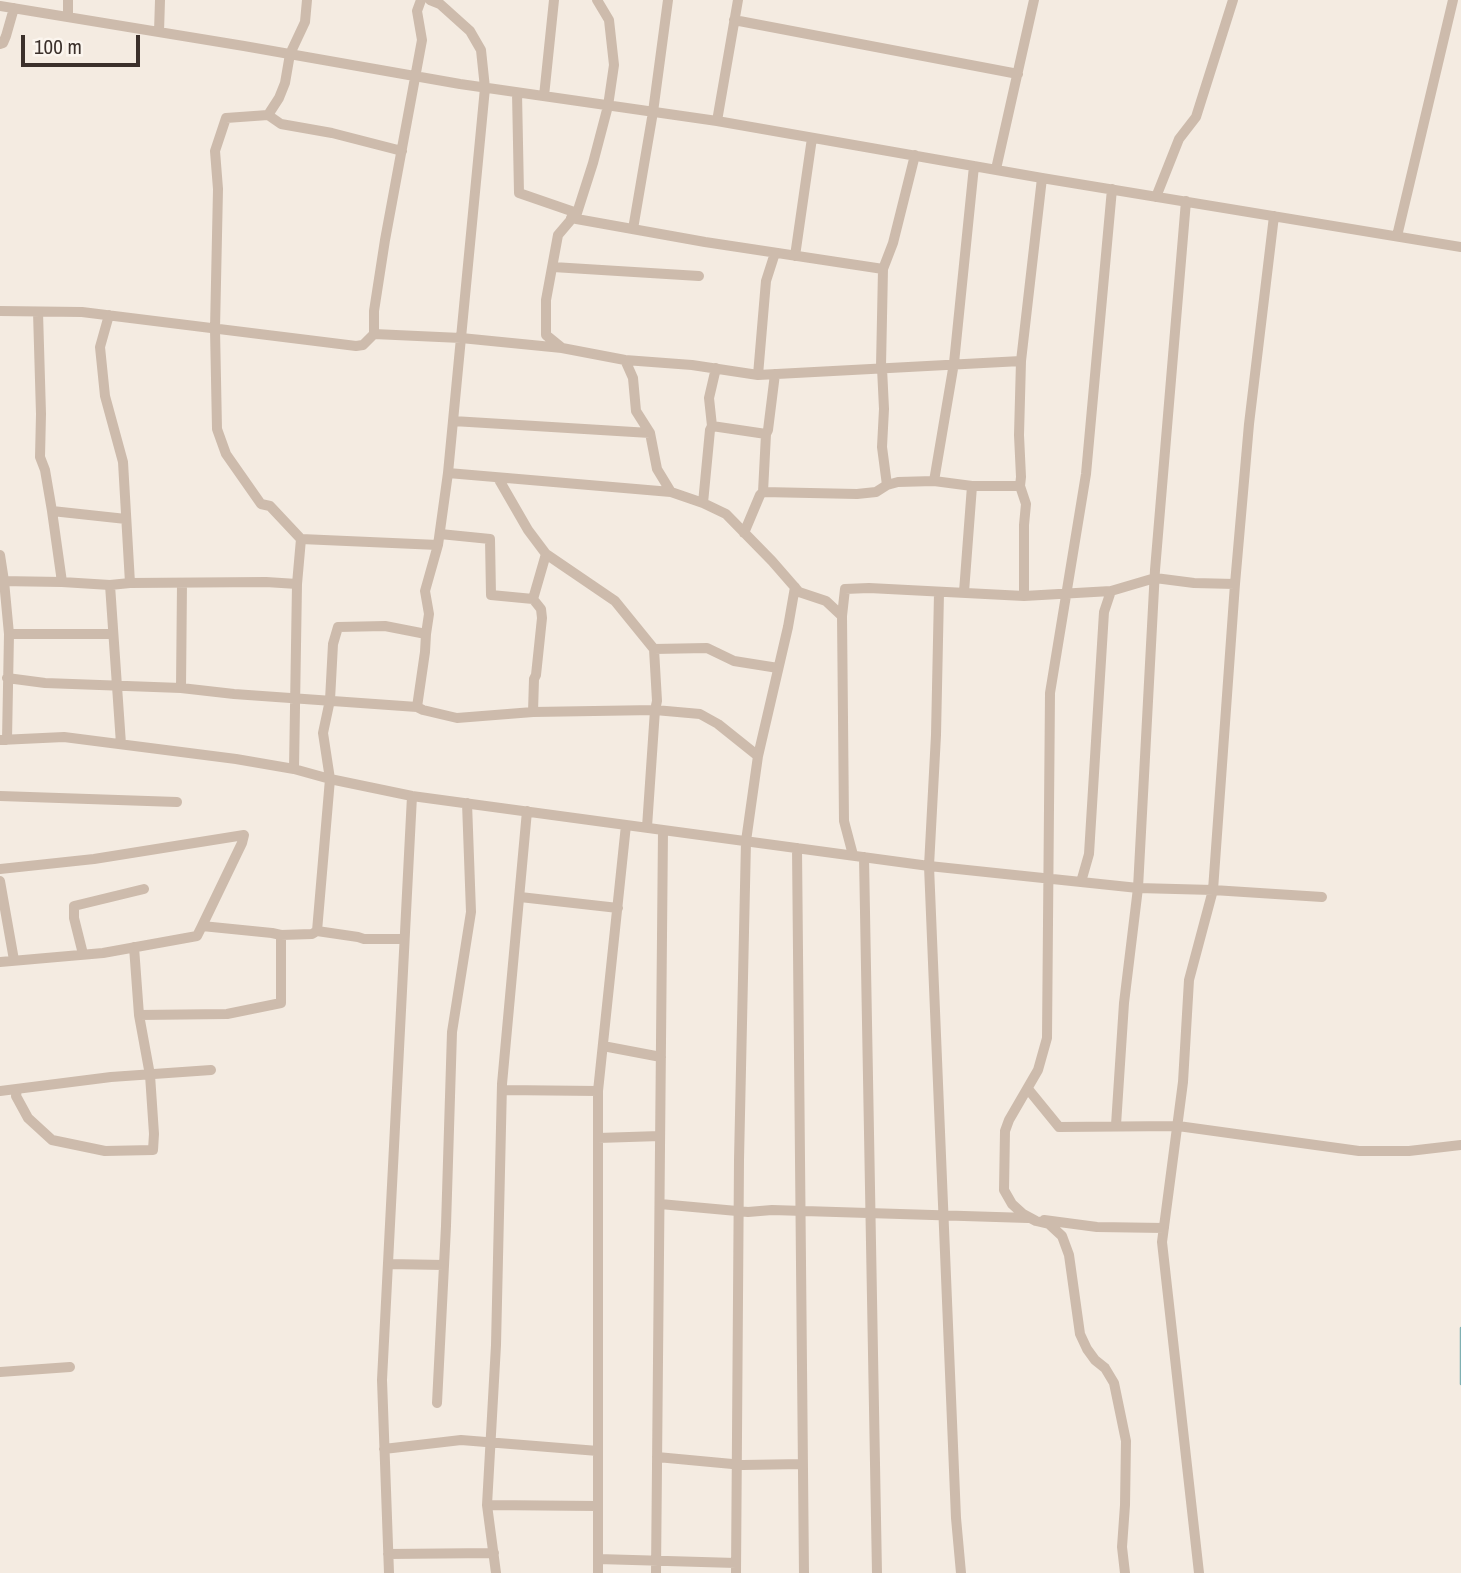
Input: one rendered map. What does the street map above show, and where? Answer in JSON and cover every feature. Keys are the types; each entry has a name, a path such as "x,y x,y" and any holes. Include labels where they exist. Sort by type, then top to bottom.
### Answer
{"street":[{"path":"68,0 68,17"},
{"path":"159,32 160,0"},
{"path":"268,115 279,99 285,83 290,54 305,22 307,0"},
{"path":"0,311 82,312 363,345 374,334 376,299 422,40 417,11 421,0"},
{"path":"416,706 429,614 425,591 439,540 448,473 485,88 481,50 470,31 440,4 429,0"},
{"path":"544,96 554,0"},
{"path":"562,348 546,335 546,300 558,235 574,216 593,163 608,106 614,65 609,20 597,0"},
{"path":"633,229 668,0"},
{"path":"717,121 738,0"},
{"path":"996,169 1034,0"},
{"path":"1156,197 1179,139 1196,117 1233,0"},
{"path":"1397,236 1453,0"},
{"path":"0,6 416,77 717,121 1461,247"},
{"path":"0,44 6,36 14,8"},
{"path":"734,20 1018,74"},
{"path":"517,93 519,193 574,216 633,229 883,269"},
{"path":"402,151 332,133 281,124 268,115 226,118 215,151 218,189 215,328 217,429 226,454 261,504 270,506 301,539 490,539 491,595 533,599 541,609 533,712"},
{"path":"795,256 812,138"},
{"path":"887,485 882,447 883,269 915,155"},
{"path":"934,481 954,363 974,166"},
{"path":"1024,596 1026,504 1020,486 1021,361 1042,178"},
{"path":"1112,189 1086,474 1050,693 1049,1026 1042,1061 1005,1131 1004,1190 1012,1204 1029,1218 1049,1224 1065,1242 1080,1334 1087,1349 1105,1368 1114,1383 1126,1441 1122,1547 1125,1573"},
{"path":"1116,1125 1124,1003 1138,888 1155,578 1186,201"},
{"path":"1199,1573 1161,1242 1183,1082 1189,979 1213,890 1249,424 1274,216"},
{"path":"758,375 766,281 775,253"},
{"path":"553,267 699,276"},
{"path":"38,312 40,457 45,470 62,582"},
{"path":"109,316 100,347 105,396 123,462 130,583"},
{"path":"374,334 461,338 562,348 625,360 692,365 758,375 1021,361"},
{"path":"625,360 633,378 636,411 650,433 656,469 671,492"},
{"path":"703,503 712,426 709,398 716,368"},
{"path":"744,533 763,492 766,434 775,374"},
{"path":"453,421 650,433"},
{"path":"712,426 766,434"},
{"path":"448,473 671,492 703,503 726,514 799,592 826,601 842,615"},
{"path":"498,478 528,530 546,554 615,601 654,649 657,701 647,827"},
{"path":"763,492 857,494 876,492 898,482 934,481 972,486 1020,486"},
{"path":"964,592 972,486"},
{"path":"52,511 126,519"},
{"path":"294,769 297,584 301,539"},
{"path":"533,599 546,554"},
{"path":"0,555 9,634 3,740 64,737 236,759 294,769 412,796 929,866 1138,888 1322,897"},
{"path":"877,1573 871,1214 858,856 844,821 842,615 845,589 1024,596 1111,590 1155,578 1194,583 1236,584"},
{"path":"2,581 110,585 297,584"},
{"path":"181,688 182,583"},
{"path":"110,585 121,744"},
{"path":"598,1559 656,1560 736,1568 738,1211 746,841 758,756 788,627 794,587"},
{"path":"1081,882 1089,854 1104,612 1111,590"},
{"path":"939,593 936,734 929,866 956,1518 961,1573"},
{"path":"317,931 331,779 323,733 330,700 333,644 338,627 385,626 426,634"},
{"path":"9,634 113,634"},
{"path":"654,649 707,648 734,661 778,668"},
{"path":"7,678 45,683 181,688 416,706 457,718 533,712 655,710 700,714 718,724 758,756"},
{"path":"0,796 177,802"},
{"path":"388,1573 382,1380 412,796"},
{"path":"437,1403 452,1032 471,912 467,803"},
{"path":"496,1573 487,1505 496,1345 502,1090 527,811"},
{"path":"598,1573 598,1091 626,825"},
{"path":"656,1573 663,830"},
{"path":"0,869 94,859 244,835 197,936 103,953 0,962"},
{"path":"797,848 804,1573"},
{"path":"0,881 14,960"},
{"path":"83,954 74,918 74,906 144,889"},
{"path":"520,897 618,908"},
{"path":"202,926 281,935 312,934 317,931 364,939 404,939"},
{"path":"139,1015 227,1014 281,1003 281,935"},
{"path":"17,1090 16,1096 28,1118 52,1140 105,1152 153,1150 155,1134 150,1075 139,1015 134,947"},
{"path":"603,1046 661,1057"},
{"path":"0,1091 111,1077 211,1070"},
{"path":"1027,1089 1059,1127 1178,1126 1359,1151 1409,1151 1461,1144"},
{"path":"502,1090 598,1091"},
{"path":"598,1138 660,1136"},
{"path":"660,1204 738,1211 1029,1218 1097,1227 1164,1228"},
{"path":"388,1264 444,1265"},
{"path":"0,1372 70,1367"},
{"path":"384,1449 461,1440 598,1451"},
{"path":"657,1457 737,1463 803,1464"},
{"path":"487,1505 598,1506"},
{"path":"388,1553 494,1553"}],"waterway":[{"path":"1461,1328 1461,1384"}]}
